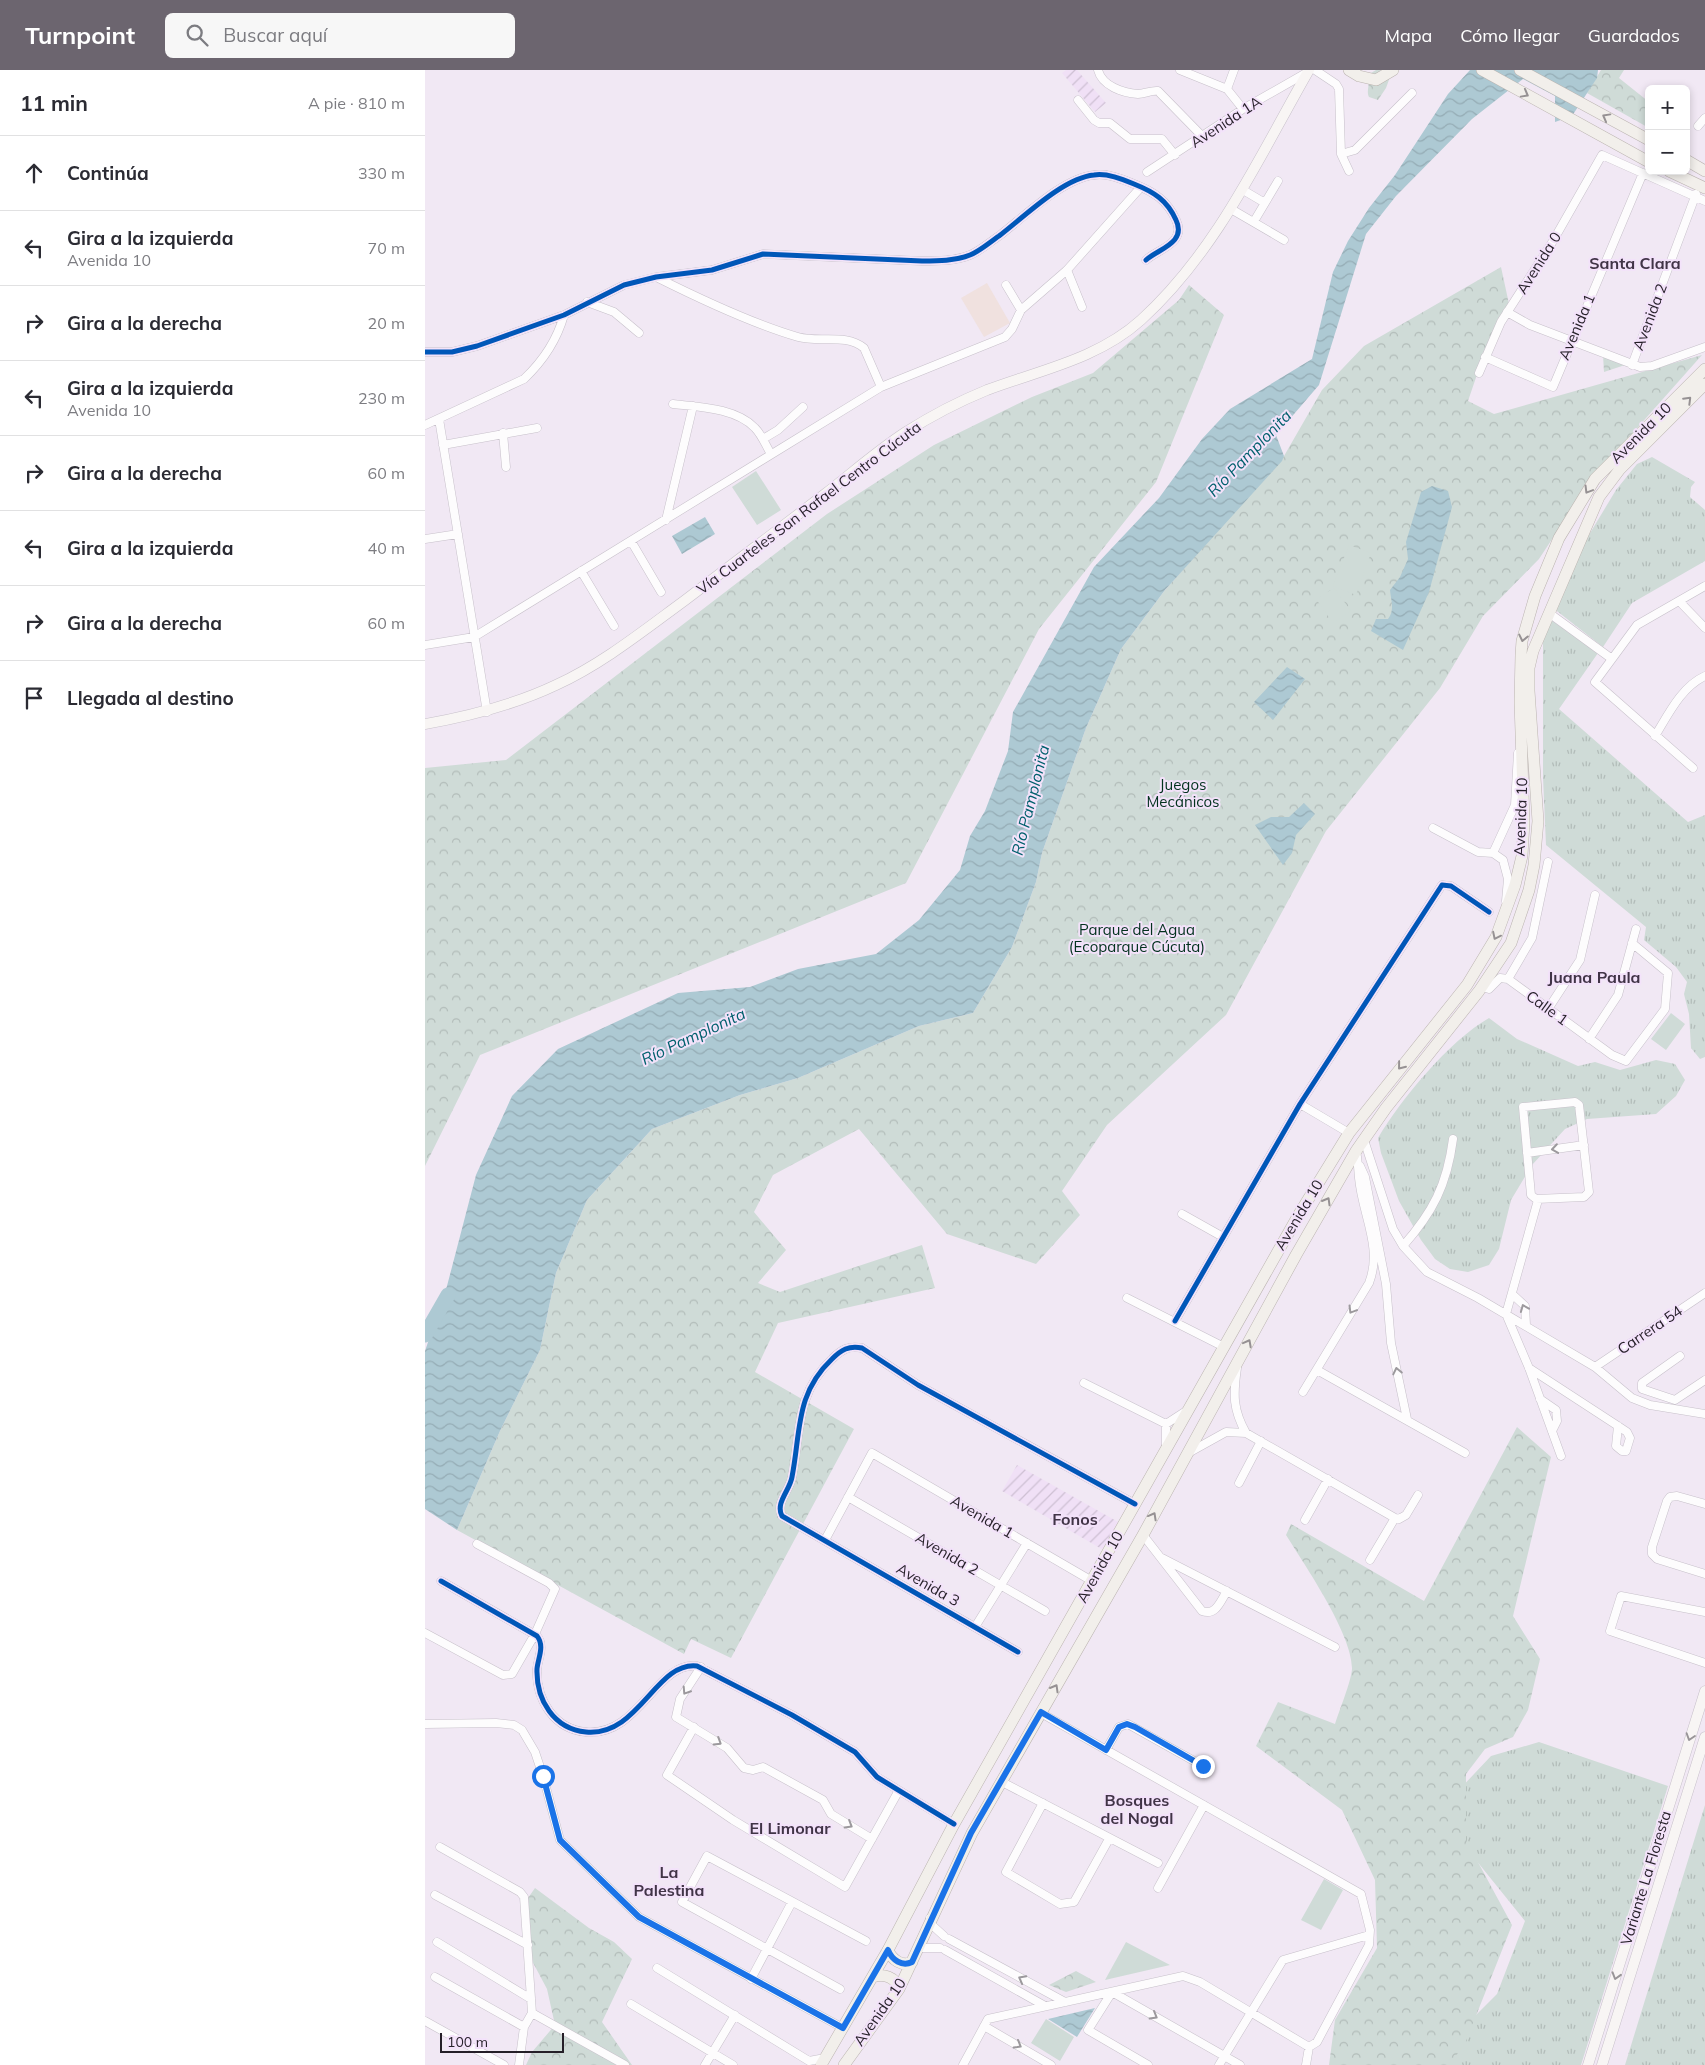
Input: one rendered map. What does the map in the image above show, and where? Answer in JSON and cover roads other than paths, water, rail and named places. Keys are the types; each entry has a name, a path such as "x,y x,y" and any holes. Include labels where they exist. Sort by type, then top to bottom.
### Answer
{"main road":[{"path":"1349,70 1359,76 1376,80 1393,70"},
{"path":"1482,70 1645,159"},
{"path":"1520,70 1645,138"},
{"name":"Vía Cuarteles San Rafael Centro Cúcuta","path":"425,724 487,712 557,685 630,641 904,433 985,391 1066,363 1114,341 1154,308 1201,252 1243,190 1310,71"},
{"path":"1690,162 1705,171"},
{"path":"1678,175 1701,186"},
{"name":"Avenida 10","path":"844,2065 899,1989 971,1833 1143,1535 1295,1255 1356,1151 1386,1108 1482,987 1511,943 1529,890 1534,865 1538,821 1529,668 1533,651 1599,497 1624,456 1705,369"},
{"name":"Avenida 10","path":"823,2061 873,1977 954,1824 1298,1216 1349,1133 1467,985 1488,952 1505,915 1522,856 1524,822 1521,655 1522,641 1530,612 1559,538 1595,479 1624,456 1705,384"},
{"path":"1190,1406 1210,1412"},
{"path":"1180,1425 1190,1427 1199,1434"},
{"name":"Variante La Floresta","path":"1588,2065 1705,1691"},
{"name":"Variante La Floresta","path":"1602,2065 1705,1737"},
{"path":"888,1950 897,1961 905,1964 912,1962"},
{"path":"873,1977 888,1977 896,1982 899,1989"}],"street":[{"path":"1098,70 1104,80 1118,89 1139,94 1158,91 1203,137"},
{"path":"1180,70 1227,89 1243,109"},
{"name":"Avenida 1A","path":"1227,89 1234,70"},
{"path":"1310,71 1336,84 1339,88 1341,154 1343,162 1349,171"},
{"name":"Avenida 1A","path":"1147,172 1243,109 1310,71"},
{"path":"1341,154 1355,150 1413,93"},
{"path":"1078,100 1094,120 1099,123 1110,123 1130,139 1163,139 1175,155"},
{"path":"1698,126 1705,118"},
{"name":"Avenida 0","path":"1479,373 1507,312 1553,241 1602,155 1643,173"},
{"path":"1643,173 1705,201"},
{"name":"Avenida 1","path":"1485,357 1553,386 1643,173"},
{"path":"425,352 452,352 477,346 564,315 624,285 656,277 712,270 763,254 893,261 947,261 971,255 1055,191 1077,179 1095,174 1119,178 1156,194 1165,202 1178,224 1178,235 1172,245 1146,260"},
{"path":"1256,218 1278,181"},
{"name":"Avenida 2","path":"1636,366 1695,197 1701,186"},
{"path":"425,645 475,637 881,387 1005,337 1012,329 1021,310 1067,270 1141,187"},
{"path":"1243,190 1265,203"},
{"path":"1231,209 1284,240"},
{"path":"1067,270 1082,308"},
{"path":"656,277 690,293 796,336 815,341 844,339 858,344 863,348 881,387"},
{"path":"1006,285 1021,310"},
{"path":"587,302 614,312 639,334"},
{"path":"1507,312 1531,325 1636,366 1652,366 1705,347"},
{"path":"425,425 524,378 536,367 554,342 564,315"},
{"path":"673,404 731,414 747,421 763,439 771,454"},
{"path":"666,520 693,406"},
{"path":"763,439 778,430 803,407"},
{"path":"439,420 487,712"},
{"path":"443,445 537,428"},
{"path":"503,433 506,467"},
{"path":"425,539 457,534"},
{"path":"631,541 661,592"},
{"path":"581,571 614,626"},
{"path":"1693,768 1595,682 1637,625 1705,586"},
{"path":"1680,602 1705,628"},
{"path":"1549,613 1612,660"},
{"path":"1655,736 1678,700 1691,686 1705,676"},
{"path":"1493,853 1515,805 1516,760 1522,748"},
{"path":"1433,828 1478,852 1493,853 1503,860 1506,868 1505,915"},
{"path":"1482,987 1489,989 1500,978 1507,979 1532,938 1548,862"},
{"path":"1175,1321 1300,1104 1443,885 1451,886 1489,912"},
{"path":"1548,1009 1580,960 1595,895"},
{"path":"1589,1039 1618,995 1636,929"},
{"name":"Calle 1","path":"1507,979 1612,1055 1626,1061 1665,1009 1668,973 1632,943"},
{"path":"1577,1103 1584,1145 1588,1194 1584,1197 1538,1200 1531,1195 1523,1110 1525,1105 1577,1103"},
{"path":"1300,1104 1349,1133"},
{"path":"1403,1246 1429,1213 1438,1198 1448,1168 1453,1139"},
{"path":"1364,1140 1388,1218 1403,1246 1427,1272 1526,1325 1595,1367 1632,1398 1650,1405 1705,1414"},
{"path":"1527,1153 1584,1145"},
{"path":"1356,1151 1365,1177 1381,1249 1391,1343 1407,1419"},
{"path":"1303,1392 1369,1283 1374,1267 1375,1247 1359,1178 1359,1164"},
{"path":"1342,1177 1350,1174 1359,1178"},
{"path":"1538,1200 1513,1294 1505,1314 1529,1368 1561,1456"},
{"path":"1182,1214 1223,1237"},
{"name":"Carrera 54","path":"1595,1367 1705,1293"},
{"path":"1513,1294 1525,1306 1526,1325"},
{"path":"1127,1298 1224,1347"},
{"name":"Avenida 3","path":"1019,1652 782,1516 779,1506 791,1480 802,1406 807,1391 816,1376 843,1350 853,1347 867,1351 918,1386 1135,1504"},
{"path":"1680,1356 1642,1383 1641,1386 1644,1391 1675,1400 1705,1380"},
{"path":"1238,1362 1235,1380 1236,1416 1246,1433"},
{"path":"1529,1368 1618,1426"},
{"path":"1317,1370 1465,1453"},
{"path":"1084,1383 1166,1424"},
{"path":"1674,1410 1675,1400"},
{"path":"1166,1424 1190,1406"},
{"path":"1166,1424 1166,1450"},
{"path":"1188,1453 1226,1432 1246,1433 1395,1518 1399,1519 1406,1515 1418,1495"},
{"path":"1239,1483 1261,1441"},
{"name":"Avenida 1","path":"848,1498 872,1453 1092,1581"},
{"path":"1305,1520 1328,1480"},
{"path":"1705,1504 1677,1496 1670,1497 1658,1529 1652,1554 1657,1559 1705,1574"},
{"path":"825,1540 848,1498"},
{"name":"Avenida 2","path":"848,1498 1045,1611"},
{"path":"1370,1560 1395,1518"},
{"path":"1143,1535 1201,1611 1211,1612 1215,1610 1227,1591"},
{"path":"975,1627 1027,1543"},
{"path":"425,1633 505,1676 513,1674 535,1634 555,1589 549,1583 477,1544"},
{"path":"1162,1558 1335,1647"},
{"path":"441,1581 535,1634 541,1645 537,1679 543,1701 557,1720 569,1728 583,1732 597,1732 613,1728 638,1709 661,1683 673,1673 689,1666 701,1667 855,1752 877,1777 898,1792 954,1824"},
{"path":"1705,1612 1621,1596 1611,1632 1705,1663"},
{"path":"701,1667 680,1699 676,1717 727,1748 744,1768 753,1770 763,1767 780,1776 823,1800 831,1814 872,1839"},
{"path":"1041,1712 1359,1891 1363,1897 1369,1945 1321,2035 1315,2044 1309,2048 1306,2065"},
{"path":"425,1724 496,1723 514,1726 522,1730 540,1768 560,1840 611,1889 648,1923 843,2028"},
{"path":"1106,1750 1119,1727 1127,1724 1203,1766"},
{"path":"694,1727 667,1774 733,1820 845,1887 898,1792"},
{"path":"1002,1782 1158,1863"},
{"path":"1043,1804 1006,1872 1060,1904 1074,1902 1109,1839"},
{"path":"1158,1888 1204,1805"},
{"path":"440,1847 520,1892 526,1905 532,2014 524,2027 519,2065"},
{"path":"840,1989 682,1902 707,1856 865,1941"},
{"path":"435,1895 528,1945"},
{"path":"751,1979 792,1902"},
{"path":"931,1918 933,1926 947,1938 1065,2002"},
{"path":"1219,2065 1285,1958 1369,1935"},
{"path":"437,1942 531,1999"},
{"path":"918,1948 943,1949 1045,2006"},
{"path":"657,1968 809,2063 823,2061"},
{"path":"963,2065 988,2019 1183,1976 1200,1982 1309,2048"},
{"path":"435,1977 524,2027"},
{"path":"1112,1992 1240,2065"},
{"path":"1112,1992 1088,2030 1148,2065"},
{"path":"631,2004 733,2065"},
{"path":"532,2014 625,2065"},
{"path":"705,2065 735,2015"},
{"path":"425,2021 504,2065"},
{"path":"984,2026 1051,2065"}],"water":[{"path":"1470,70 1598,70 1597,78 1572,116 1555,122 1555,96 1523,79 1472,119 1396,196 1366,234 1319,385 1276,435 1284,456 1282,461 1165,590 1121,649 1086,728 1042,853 1036,882 1012,947 973,1013 919,1026 798,1078 740,1095 652,1129 587,1200 556,1273 540,1350 500,1431 457,1530 425,1509 425,1351 447,1286 476,1175 512,1096 558,1049 678,993 750,987 798,969 876,954 919,920 960,870 970,836 985,811 1008,751 1013,712 1094,567 1159,498 1202,439 1230,409 1312,359 1333,272 1348,241 1369,208 1395,175 1448,94"},
{"path":"1432,486 1448,491 1452,507 1429,592 1403,650 1371,631 1376,619 1388,619 1390,616 1392,605 1390,590 1400,577 1408,559 1406,542 1421,492"},
{"path":"705,517 715,534 682,554 672,536"},
{"path":"1287,667 1305,679 1273,720 1254,702"},
{"path":"1304,803 1315,814 1296,835 1292,853 1283,865 1255,825 1271,817 1289,817"},
{"path":"1095,2008 1077,2037 1048,2019"}],"waterway":[{"name":"Río Pamplonita","path":"425,1335 448,1295"}],"district":[{"name":"Santa Clara","path":"1635,263"},
{"name":"Juana Paula","path":"1594,977"},
{"name":"Fonos","path":"1075,1519"},
{"name":"Bosques del Nogal","path":"1137,1809"},
{"name":"El Limonar","path":"790,1828"},
{"name":"La Palestina","path":"669,1881"}],"park label":[{"name":"Juegos Mecánicos","path":"1183,794"},
{"name":"Parque del Agua (Ecoparque Cúcuta)","path":"1137,938"}]}
